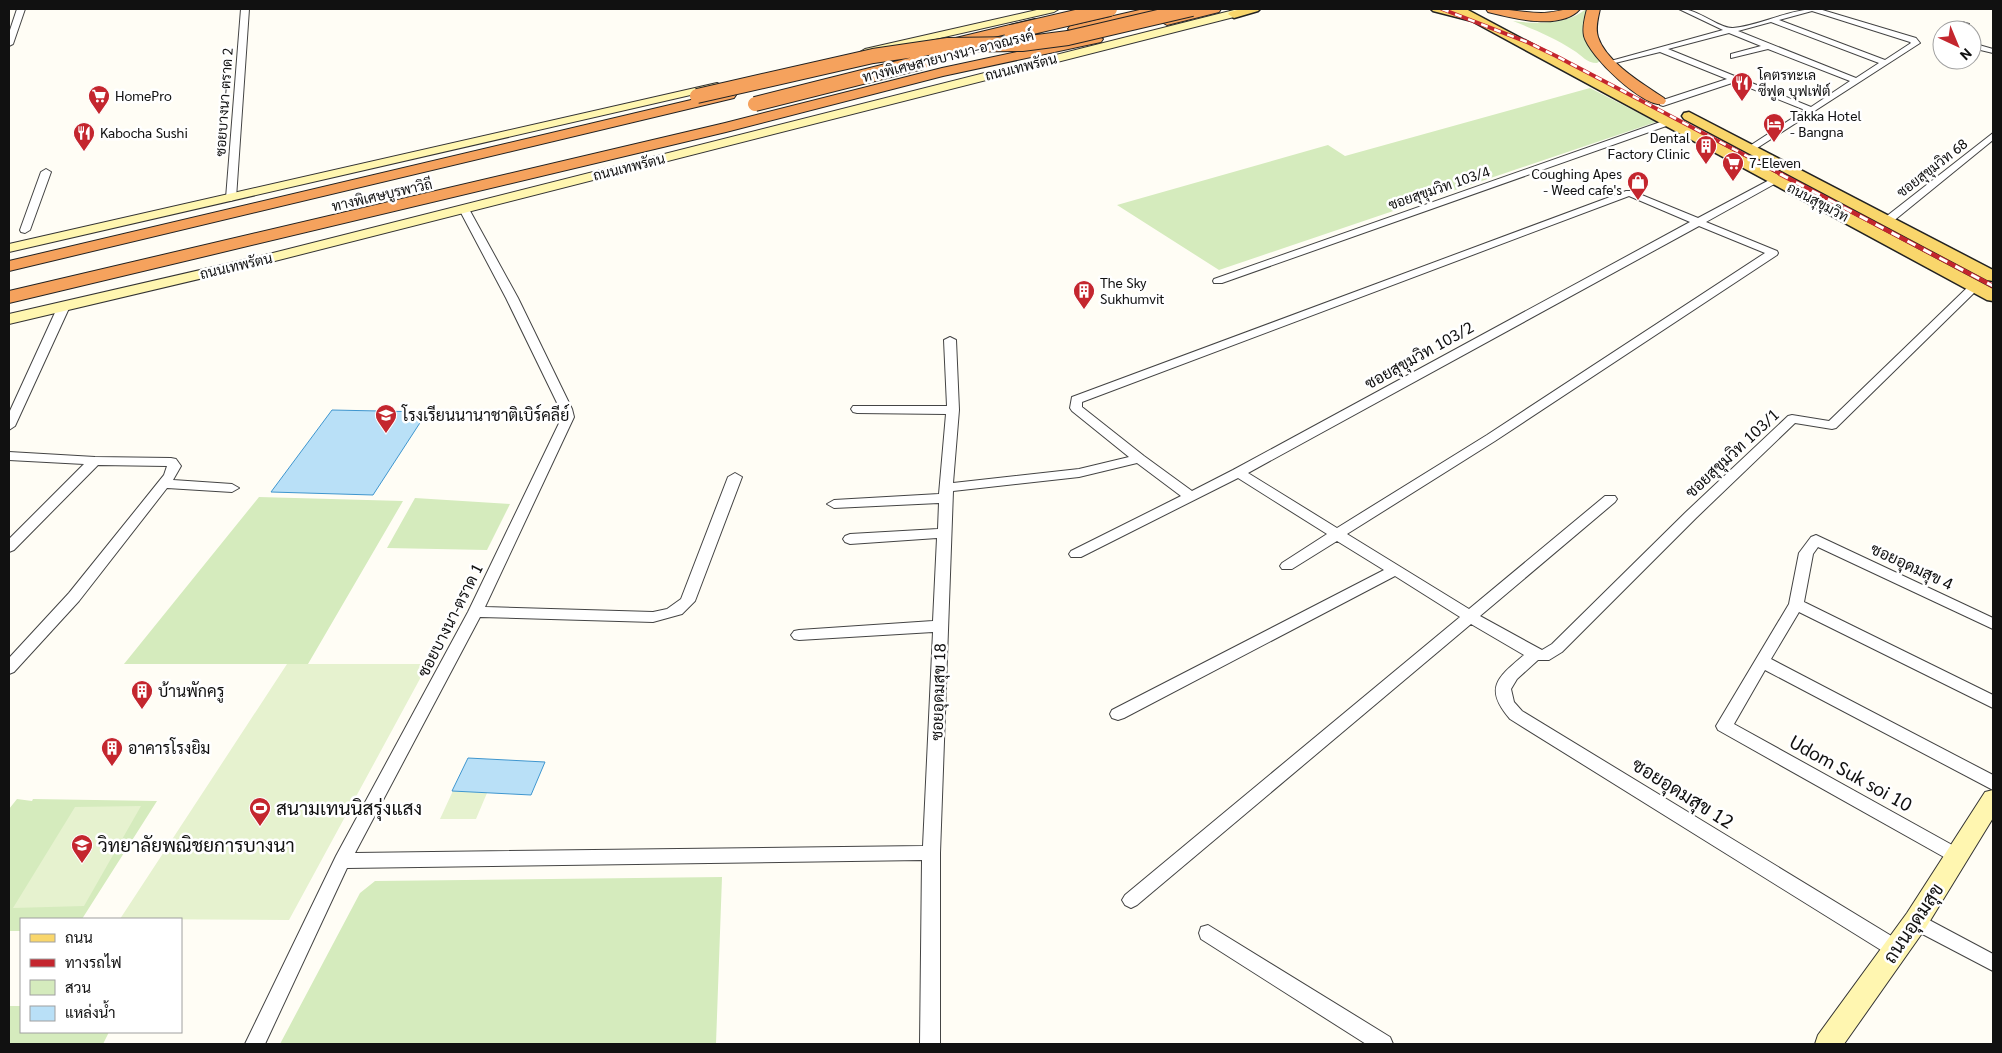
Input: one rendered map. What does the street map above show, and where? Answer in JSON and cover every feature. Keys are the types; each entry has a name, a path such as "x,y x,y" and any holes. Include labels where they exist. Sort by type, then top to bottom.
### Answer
{"highway":[{"path":"9,266 1098,9"},
{"name":"ทางพิเศษสายบางนา-อาจณรงค์","path":"750,101 1110,9"},
{"name":"ทางพิเศษสายบางนา-อาจณรงค์","path":"750,101 1142,9"},
{"path":"619,150 1159,9"},
{"path":"508,140 873,56 948,45 1022,44 1068,38 1192,9"},
{"path":"726,127 942,72 1084,42 1214,9"},
{"path":"1493,9 1534,18 1552,16 1573,9"},
{"path":"1593,9 1591,36 1599,51 1628,80 1664,109"},
{"path":"1604,37 1611,62"},
{"path":"619,150 1006,71"},
{"name":"ทางพิเศษบูรพาวิถี","path":"9,274 750,101"},
{"name":"ทางพิเศษบูรพาวิถี","path":"9,284 750,101"},
{"path":"418,169 570,120"},
{"name":"ถนนเทพรัตน","path":"9,298 619,150"}],"main road":[{"path":"9,248 1054,9"},
{"name":"ถนนเทพรัตน","path":"9,319 262,260 1248,9"},
{"path":"1234,14 1254,9"},
{"path":"1437,9 1483,15"},
{"name":"ถนนสุขุมวิท","path":"1458,9 1483,15 1664,109 1750,149 1993,276"},
{"path":"939,46 1012,19"},
{"name":"ถนนสุขุมวิท","path":"1664,109 1775,180 1993,296"},
{"path":"1867,228 1887,221"},
{"name":"ถนนอุดมสุข","path":"1828,1044 1916,921 1993,798"}],"street":[{"path":"9,44 21,9"},
{"path":"9,12 30,9"},
{"name":"ซอยบางนา-ตราด 2","path":"231,198 245,9"},
{"path":"1683,9 1731,31 1857,81"},
{"path":"1611,62 1816,10 1913,40 1916,43 1750,149"},
{"path":"1772,20 1886,62"},
{"path":"1734,56 1768,46"},
{"path":"1660,49 1812,110"},
{"name":"ซอยสุขุมวิท 103/4","path":"1218,280 1664,109 1735,79"},
{"name":"ซอยสุขุมวิท 68","path":"1887,221 1993,136"},
{"path":"1981,146 1993,150"},
{"path":"25,230 46,172"},
{"name":"ซอยสุขุมวิท 103/2","path":"1076,554 1238,473 1775,180"},
{"path":"1190,496 1076,408 1076,400 1629,193 1773,253 1339,535 1287,566"},
{"name":"ซอยบางนา-ตราด 1","path":"255,1044 342,861 476,612 568,414 512,298 464,209"},
{"name":"ซอยสุขุมวิท 103/1","path":"1539,655 1557,648 1691,515 1792,419 1831,425 1975,286"},
{"path":"9,426 64,306"},
{"name":"ซอยอุดมสุข 18","path":"930,1044 931,853 944,533 953,410 950,340"},
{"path":"857,409 953,410"},
{"path":"9,456 95,461 171,462 174,466 174,471 74,597 9,668"},
{"path":"834,504 946,493 1079,473 1140,459"},
{"path":"9,547 95,461"},
{"path":"1238,473 1471,617 1539,655"},
{"path":"476,612 652,617 669,615 681,610 688,601 735,477"},
{"path":"164,484 232,488"},
{"path":"1131,900 1610,499"},
{"path":"850,539 944,533"},
{"name":"ซอยอุดมสุข 4","path":"1796,604 1806,554 1816,540 1993,624"},
{"path":"1118,714 1395,570"},
{"path":"1993,702 1796,604 1761,660 1993,783"},
{"path":"799,635 940,626"},
{"name":"ซอยอุดมสุข 12","path":"1539,655 1505,681 1502,688 1501,694 1505,703 1516,715 1896,949"},
{"name":"Udom Suk soi 10","path":"1761,660 1724,726 1957,856"},
{"path":"342,861 931,853"},
{"path":"1916,921 1993,963"},
{"path":"1208,933 1383,1044"}],"green space":[{"path":"1586,9 1585,24 1587,36 1600,61 1597,63 1587,60 1551,38 1513,21 1541,23 1560,21"},
{"path":"1590,88 1656,122 1219,270 1117,205 1328,145 1345,156"},
{"path":"259,497 403,501 308,664 124,664"},
{"path":"415,498 510,504 487,550 387,548"},
{"name":"สนามเทนนิสรุ่งแสง","path":"287,664 428,664 289,920 121,918"},
{"path":"468,758 501,760 476,819 440,819"},
{"path":"17,799 32,801 33,799 157,801 83,918 20,918 20,931 9,931 9,809"},
{"path":"141,806 84,906 13,908 75,807"},
{"path":"722,877 716,1044 280,1044 360,893 375,881"},
{"path":"9,1006 20,1006 20,1033 108,1033 103,1044 9,1044"}],"water":[{"path":"332,410 427,412 373,495 271,492"},
{"path":"468,758 545,762 531,795 452,791"}],"railway":[{"path":"1442,9 1527,42 1556,56 1783,175"},
{"path":"1780,174 1993,286"}],"place":[{"name":"โคตรทะเล ซีฟูด บุฟเฟ่ต์","path":"1742,102"},
{"name":"HomePro","path":"99,115"},
{"name":"Takka Hotel - Bangna","path":"1774,143"},
{"name":"Kabocha Sushi","path":"84,152"},
{"name":"Dental Factory Clinic","path":"1706,165"},
{"name":"7-Eleven","path":"1733,182"},
{"name":"Coughing Apes - Weed cafe's","path":"1638,201"},
{"name":"The Sky Sukhumvit","path":"1084,310"},
{"name":"โรงเรียนนานาชาติเบิร์คลีย์","path":"386,434"},
{"name":"บ้านพักครู","path":"142,710"},
{"name":"อาคารโรงยิม","path":"112,767"},
{"name":"สนามเทนนิสรุ่งแสง","path":"260,827"},
{"name":"วิทยาลัยพณิชยการบางนา","path":"82,864"}]}
